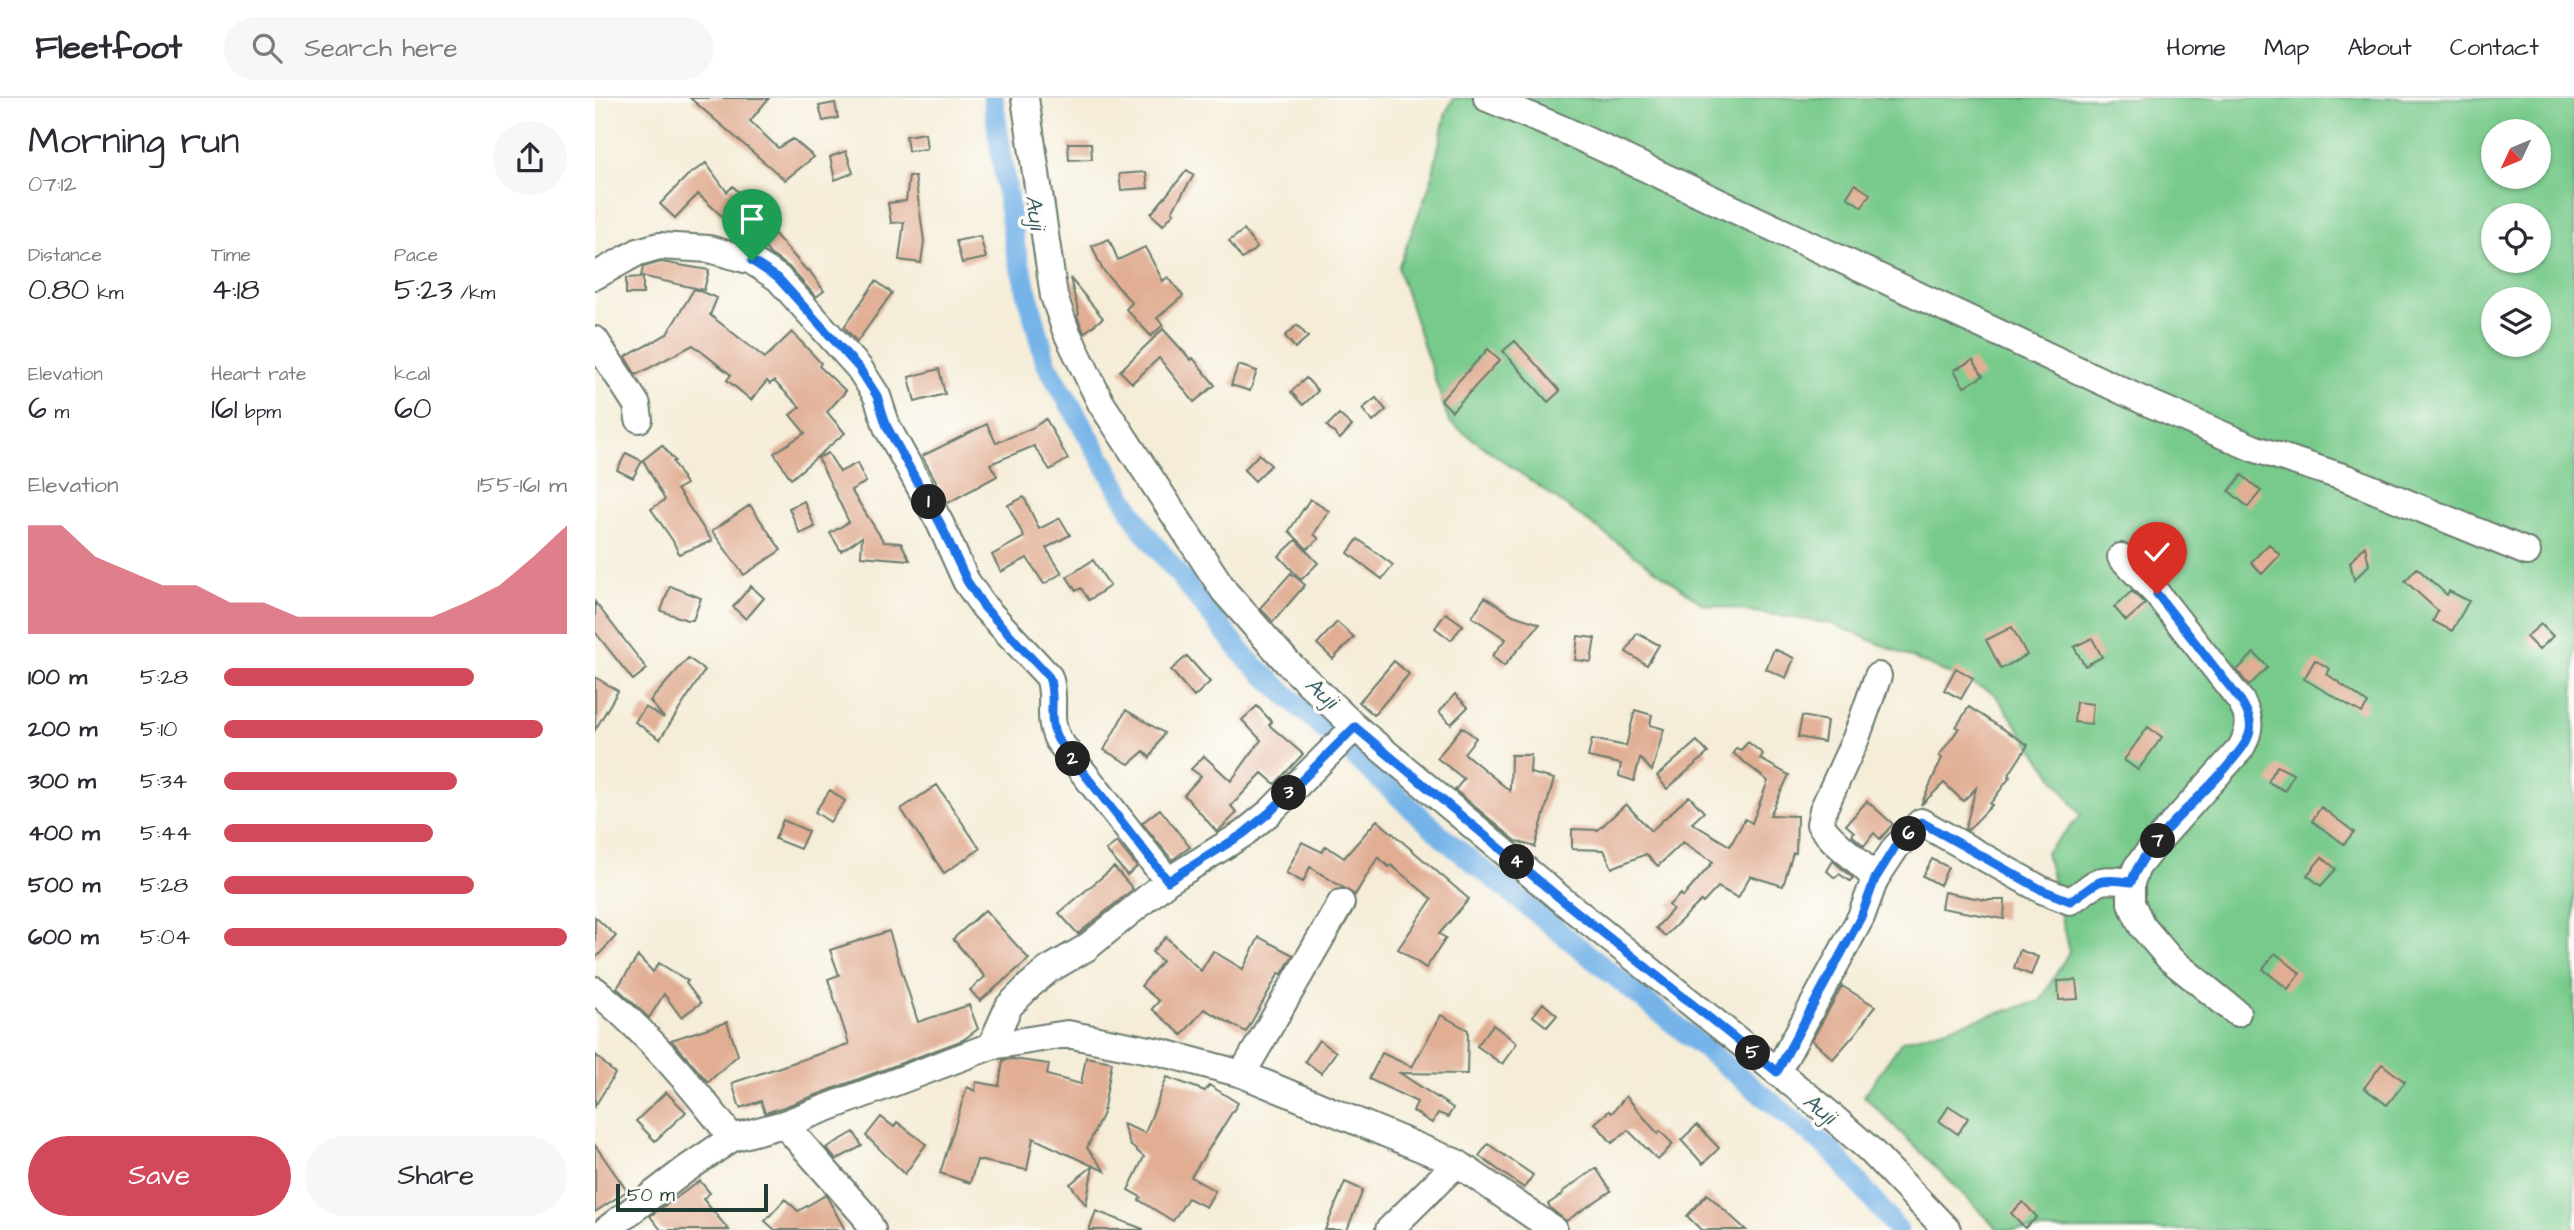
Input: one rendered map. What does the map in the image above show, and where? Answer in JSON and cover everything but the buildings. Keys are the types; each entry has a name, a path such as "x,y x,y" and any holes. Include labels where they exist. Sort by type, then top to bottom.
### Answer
{"street":[{"path":"1025,98 1054,296 1081,365 1101,403 1225,592 1352,730 1870,1150 1947,1230"},
{"path":"1487,98 1598,146 2142,400 2253,448 2346,478 2527,552"},
{"path":"595,276 638,252 659,246 709,249 752,261 778,278 859,368 877,396 887,427 940,523 967,581 984,607 1049,677 1053,688 1050,714 1052,729 1058,740 1168,881"},
{"path":"595,340 637,405 639,419"},
{"path":"2121,558 2157,594 2241,701 2250,717 2250,732 2241,748 2156,843 2137,867 2131,882 2131,902 2142,926 2169,959 2237,1013"},
{"path":"1875,879 1863,864 1829,837 1820,824 1823,810 1856,738 1878,676"},
{"path":"991,1046 1009,1006 1030,985 1048,970 1086,948 1168,881 1243,834 1270,812 1352,730"},
{"path":"1777,1072 1861,917 1875,879 1895,847 1921,822 2042,890 2070,901 2094,883 2105,879 2131,882"},
{"path":"1242,1074 1341,903"},
{"path":"595,990 680,1074 732,1138"},
{"path":"606,1230 732,1138 784,1124 991,1046 1067,1034 1160,1052 1242,1074 1457,1163 1554,1230"},
{"path":"784,1124 865,1216 872,1230"},
{"path":"1389,1230 1457,1163"}],"green space":[{"path":"1454,98 2574,98 2574,1230 1999,1230 1864,1096 1902,1041 2040,1001 2069,952 2046,852 2081,816 1994,693 1833,624 1703,604 1449,422 1398,268 1431,182 1446,112"}],"waterway":[{"name":"Auji","path":"993,98 1015,247 1046,363 1142,529 1247,659 1452,845 1833,1152 1898,1230"}],"route":[{"path":"752,261 778,278 859,368 877,396 887,427 940,523 967,581 984,607 1049,677 1053,688 1050,714 1052,729 1058,740 1168,881 1243,834 1270,812 1355,727 1562,900 1777,1072 1861,917 1875,879 1895,847 1921,822 2042,890 2070,901 2094,883 2105,879 2131,882 2137,867 2156,843 2226,768 2250,732 2250,717 2241,701 2157,594"}]}
